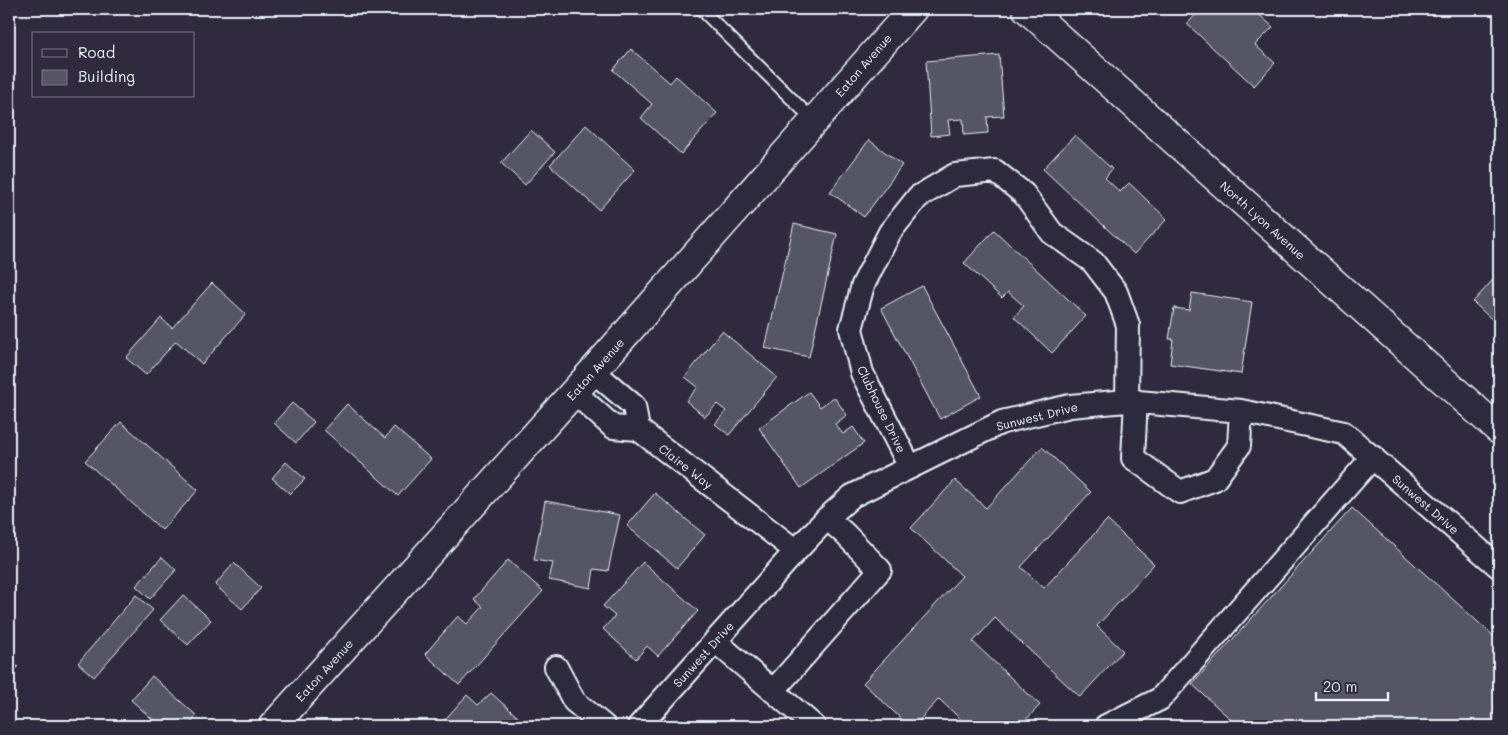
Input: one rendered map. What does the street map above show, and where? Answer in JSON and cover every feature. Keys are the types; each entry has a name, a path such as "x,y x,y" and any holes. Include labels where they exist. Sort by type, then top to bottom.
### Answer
{"street":[{"name":"Eaton Avenue","path":"273,726 593,371 913,9"},
{"name":"North Lyon Avenue","path":"1027,9 1499,430"},
{"name":"Clubhouse Drive","path":"910,466 862,373 851,329 863,285 890,232 918,196 955,175 995,171 1024,194 1052,232 1093,262 1116,292 1128,325 1133,458 1180,492 1215,479 1239,446 1241,411"},
{"path":"574,392 613,427 638,429 634,406 593,371"},
{"name":"Sunwest Drive","path":"639,726 796,551 827,518 852,496 1002,422 1070,406 1131,401 1241,411 1344,432 1499,567"},
{"name":"Claire Way","path":"638,429 796,551"},
{"path":"1106,726 1160,699 1373,457"},
{"path":"773,691 880,570 827,518"},
{"path":"715,641 814,726"},
{"path":"556,667 574,701 604,726"}],"lane":[{"path":"701,9 814,121"}],"building":[{"path":"1201,9 1253,9 1273,27 1255,45 1275,63 1254,86 1187,24"},
{"path":"631,49 670,83 676,76 717,113 681,154 641,118 652,104 613,70"},
{"path":"999,55 1004,116 987,117 988,133 964,135 963,119 948,120 950,134 931,136 926,61"},
{"path":"586,125 635,170 599,210 550,165"},
{"path":"531,130 555,152 525,185 501,163"},
{"path":"1075,135 1112,169 1105,178 1120,192 1129,183 1167,219 1134,254 1043,169"},
{"path":"869,140 902,165 864,217 830,192"},
{"path":"794,224 837,234 809,357 765,348"},
{"path":"994,230 1086,316 1052,353 1014,317 1024,306 1008,292 1002,298 964,263"},
{"path":"1499,273 1499,326 1473,302"},
{"path":"212,283 246,314 202,364 176,341 146,375 126,358 161,318 172,328"},
{"path":"922,286 981,396 940,419 881,308"},
{"path":"1192,293 1252,302 1241,374 1170,364 1173,339 1169,339 1174,308 1189,310"},
{"path":"722,331 777,377 729,435 715,424 726,411 717,404 705,417 686,401 698,387 685,377"},
{"path":"809,392 820,407 834,397 847,415 835,424 843,434 853,427 864,443 801,488 759,428"},
{"path":"292,403 314,422 296,443 274,423"},
{"path":"347,404 385,438 394,427 431,459 398,496 324,430"},
{"path":"121,422 198,490 162,530 85,461"},
{"path":"1042,447 1091,492 1021,567 1044,588 1107,520 1154,564 1097,626 1123,651 1080,697 995,618 973,642 1040,705 1020,726 968,726 939,699 914,726 909,726 863,683 962,576 911,528 955,480 986,508"},
{"path":"286,462 305,479 290,494 272,478"},
{"path":"655,493 705,535 677,568 627,526"},
{"path":"545,501 620,515 608,571 594,569 591,588 549,580 553,563 534,560"},
{"path":"1352,508 1499,641 1499,726 1238,726 1192,684"},
{"path":"162,557 176,570 150,599 136,586"},
{"path":"508,560 543,591 459,685 425,654 458,616 467,624 483,607 474,599"},
{"path":"643,562 698,611 658,656 647,646 636,659 603,629 615,616 603,606"},
{"path":"234,563 261,588 242,609 215,585"},
{"path":"136,595 153,610 94,677 78,663"},
{"path":"183,595 211,620 188,645 160,620"},
{"path":"9,658 18,667 9,677"},
{"path":"152,676 197,716 188,726 160,726 131,700"},
{"path":"491,693 520,719 513,726 439,726 467,695 478,705"}]}
